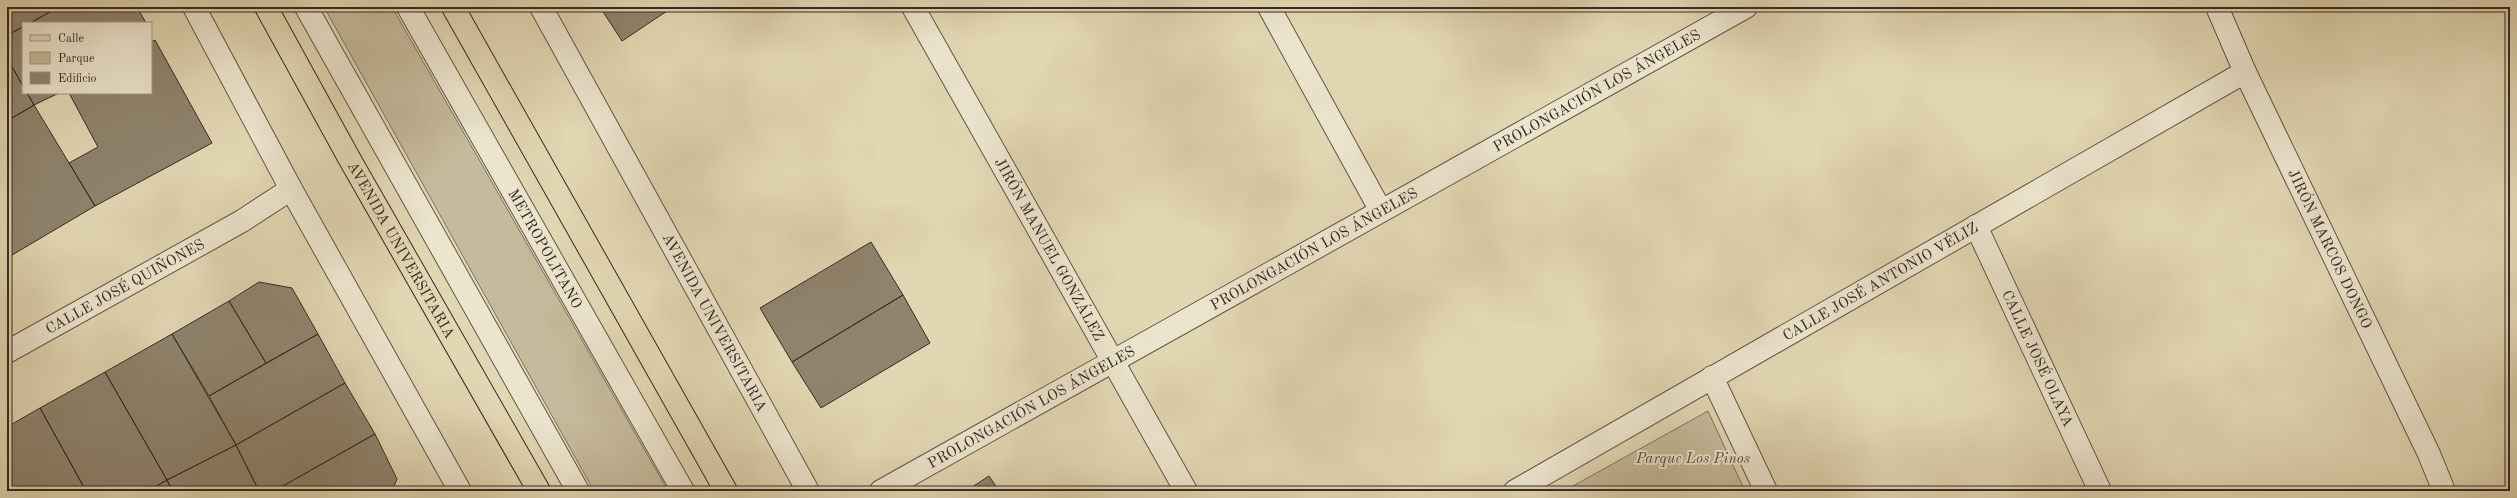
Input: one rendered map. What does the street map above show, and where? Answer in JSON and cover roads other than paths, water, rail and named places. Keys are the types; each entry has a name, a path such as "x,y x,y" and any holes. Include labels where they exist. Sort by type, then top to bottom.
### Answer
{"main road":[{"name":"AVENIDA UNIVERSITARIA","path":"266,7 349,158 539,491"},
{"path":"453,7 726,491"}],"street":[{"path":"194,7 291,189 460,491"},
{"path":"306,7 578,491"},
{"name":"METROPOLITANO","path":"408,7 683,491"},
{"name":"AVENIDA UNIVERSITARIA","path":"541,7 808,491"},
{"name":"JIRÓN MANUEL GONZÁLEZ","path":"913,7 1186,491"},
{"path":"1269,7 1381,211"},
{"name":"PROLONGACIÓN LOS ÁNGELES","path":"881,491 1746,7"},
{"name":"JIRÓN MARCOS DONGO","path":"2217,7 2245,72 2429,454 2444,491"},
{"name":"CALLE JOSÉ ANTONIO VÉLIZ","path":"1515,491 1712,376 2245,72"},
{"name":"CALLE JOSÉ QUIÑONES","path":"7,352 242,222 291,189"},
{"name":"CALLE JOSÉ OLAYA","path":"1976,226 2100,491"},
{"path":"1712,376 1766,491"}],"park label":[{"name":"Parque Los Pinos","path":"1693,458"}]}
